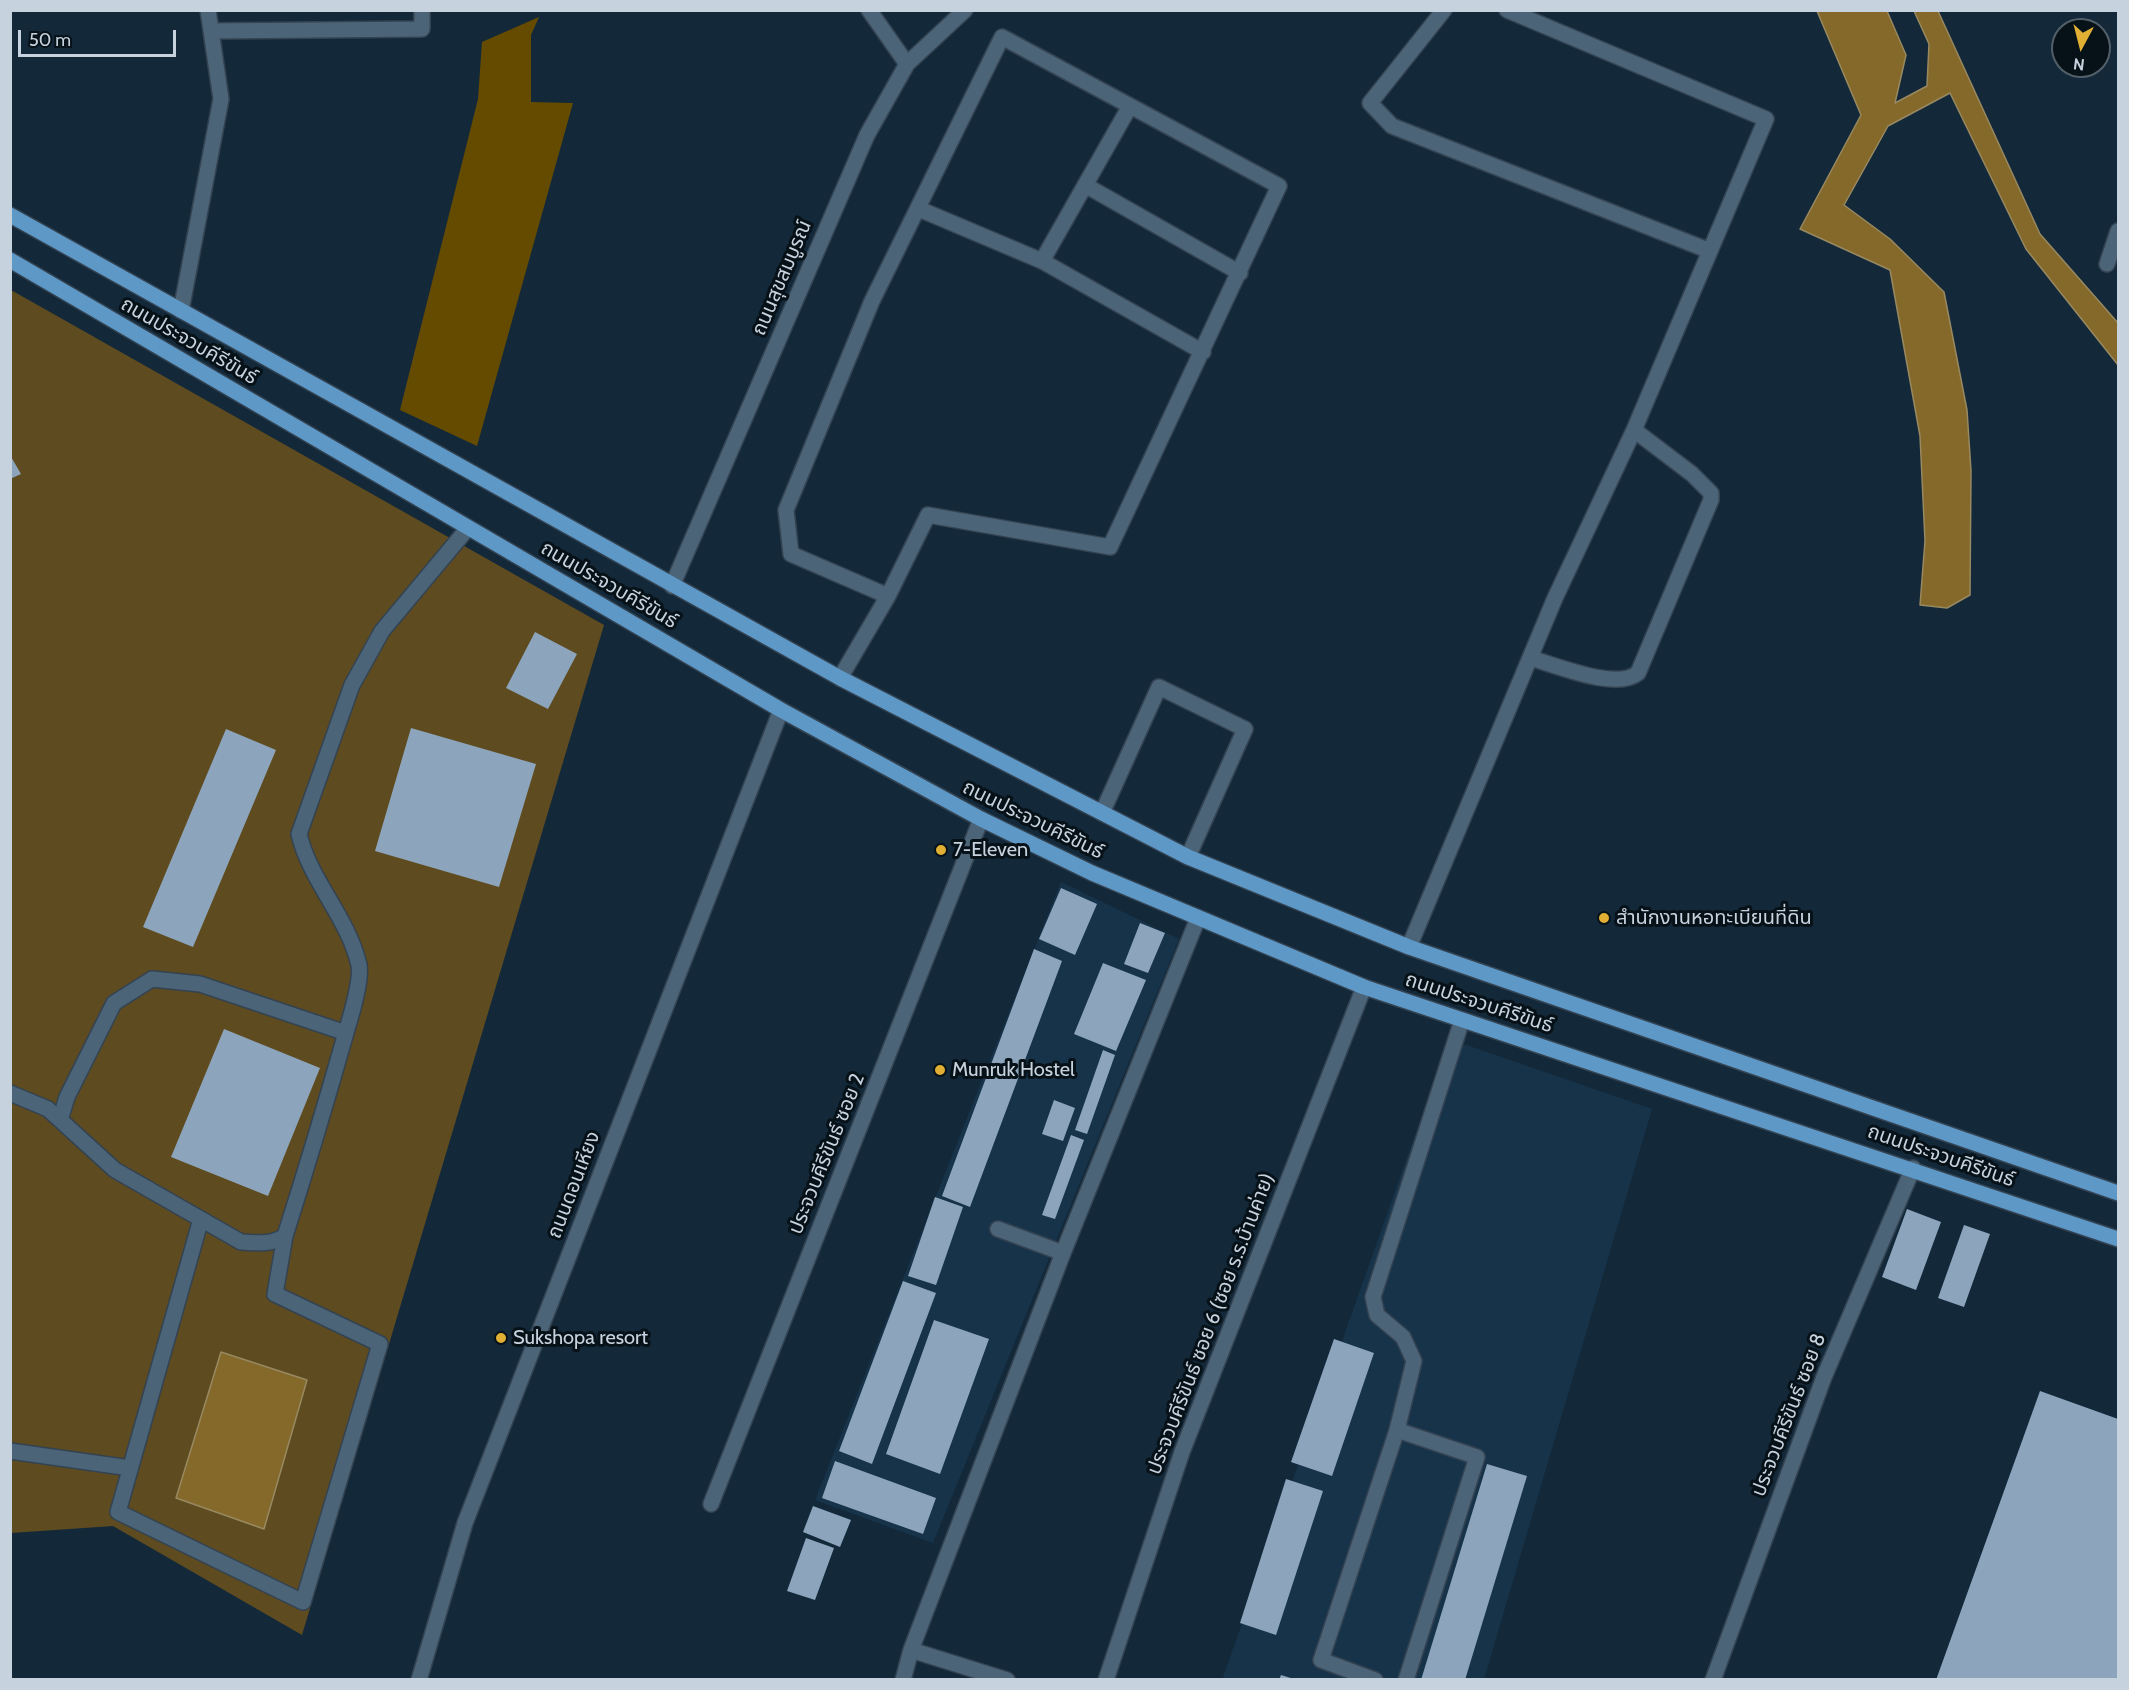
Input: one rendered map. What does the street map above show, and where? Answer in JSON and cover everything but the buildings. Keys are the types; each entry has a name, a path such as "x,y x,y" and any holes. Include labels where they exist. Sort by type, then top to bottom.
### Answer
{"main road":[{"name":"ถนนประจวบคีรีขันธ์","path":"10,215 840,678 1188,856 1409,947 2118,1192"},
{"name":"ถนนประจวบคีรีขันธ์","path":"10,260 781,710 981,819 1092,873 1364,987 1913,1168 2118,1239"}],"street":[{"path":"181,310 221,99 208,10"},
{"path":"211,31 422,29 422,10"},
{"path":"869,10 907,64"},
{"name":"ถนนสุขสมบูรณ์","path":"672,586 867,135 907,64 965,10"},
{"path":"1444,10 1370,103 1392,126 1710,251"},
{"path":"1409,947 1530,658 1634,430 1766,119 1507,10"},
{"path":"840,678 888,596 928,515 1110,547 1280,186 1002,37 872,301 786,510 791,554 888,596"},
{"path":"1042,261 1130,106"},
{"path":"1085,185 1240,273"},
{"path":"919,209 1042,261 1203,352"},
{"path":"2107,264 2118,231"},
{"path":"1530,658 1606,679 1622,680 1638,673 1711,500 1711,493 1692,474 1634,430"},
{"path":"201,1219 118,1512 303,1602 380,1344 275,1294 285,1236 346,1033 360,969 352,939 303,851 299,834 352,685 381,631 468,528"},
{"path":"1102,813 1159,687 1245,729 1188,856"},
{"name":"ถนนดอนเหียง","path":"419,1680 465,1523 781,710"},
{"name":"ประจวบคีรีขันธ์ ซอย 2","path":"711,1504 981,819"},
{"path":"903,1680 910,1650 1063,1253 1198,918"},
{"path":"60,1120 67,1097 114,1004 152,979 200,984 346,1033"},
{"name":"ประจวบคีรีขันธ์ ซอย 6 (ซอย ร.ร.บ้านค่าย)","path":"1106,1680 1182,1452 1364,987"},
{"path":"1375,1680 1321,1660 1397,1430 1413,1361 1403,1336 1377,1316 1373,1297 1462,1020"},
{"path":"10,1093 48,1109 115,1170 241,1242 260,1244 276,1241 285,1236"},
{"name":"ประจวบคีรีขันธ์ ซอย 8","path":"1713,1680 1824,1377 1913,1168"},
{"path":"998,1229 1063,1253"},
{"path":"1397,1430 1477,1457 1406,1680"},
{"path":"10,1451 130,1468"},
{"path":"910,1650 1007,1680"}],"shaded area":[{"path":"1817,11 1887,11 1906,55 1895,103 1927,86 1929,44 1914,11 1938,11 2040,234 2118,323 2118,365 2026,249 1950,93 1888,126 1844,205 1890,239 1944,292 1967,410 1971,471 1970,595 1947,608 1920,605 1925,541 1920,436 1890,270 1800,229 1861,115"},
{"path":"539,17 531,35 531,102 573,103 477,446 400,410 478,99 482,42"},
{"path":"11,290 604,625 302,1635 113,1526 11,1533"},
{"path":"1061,882 1179,939 933,1543 815,1500"},
{"path":"1449,1039 1652,1109 1484,1679 1222,1680"},
{"path":"221,1352 307,1380 264,1529 176,1498"}],"place":[{"name":"7-Eleven","path":"941,850"},
{"name":"สำนักงานหอทะเบียนที่ดิน","path":"1604,918"},
{"name":"Munruk Hostel","path":"940,1070"},
{"name":"Sukshopa resort","path":"501,1338"}]}
